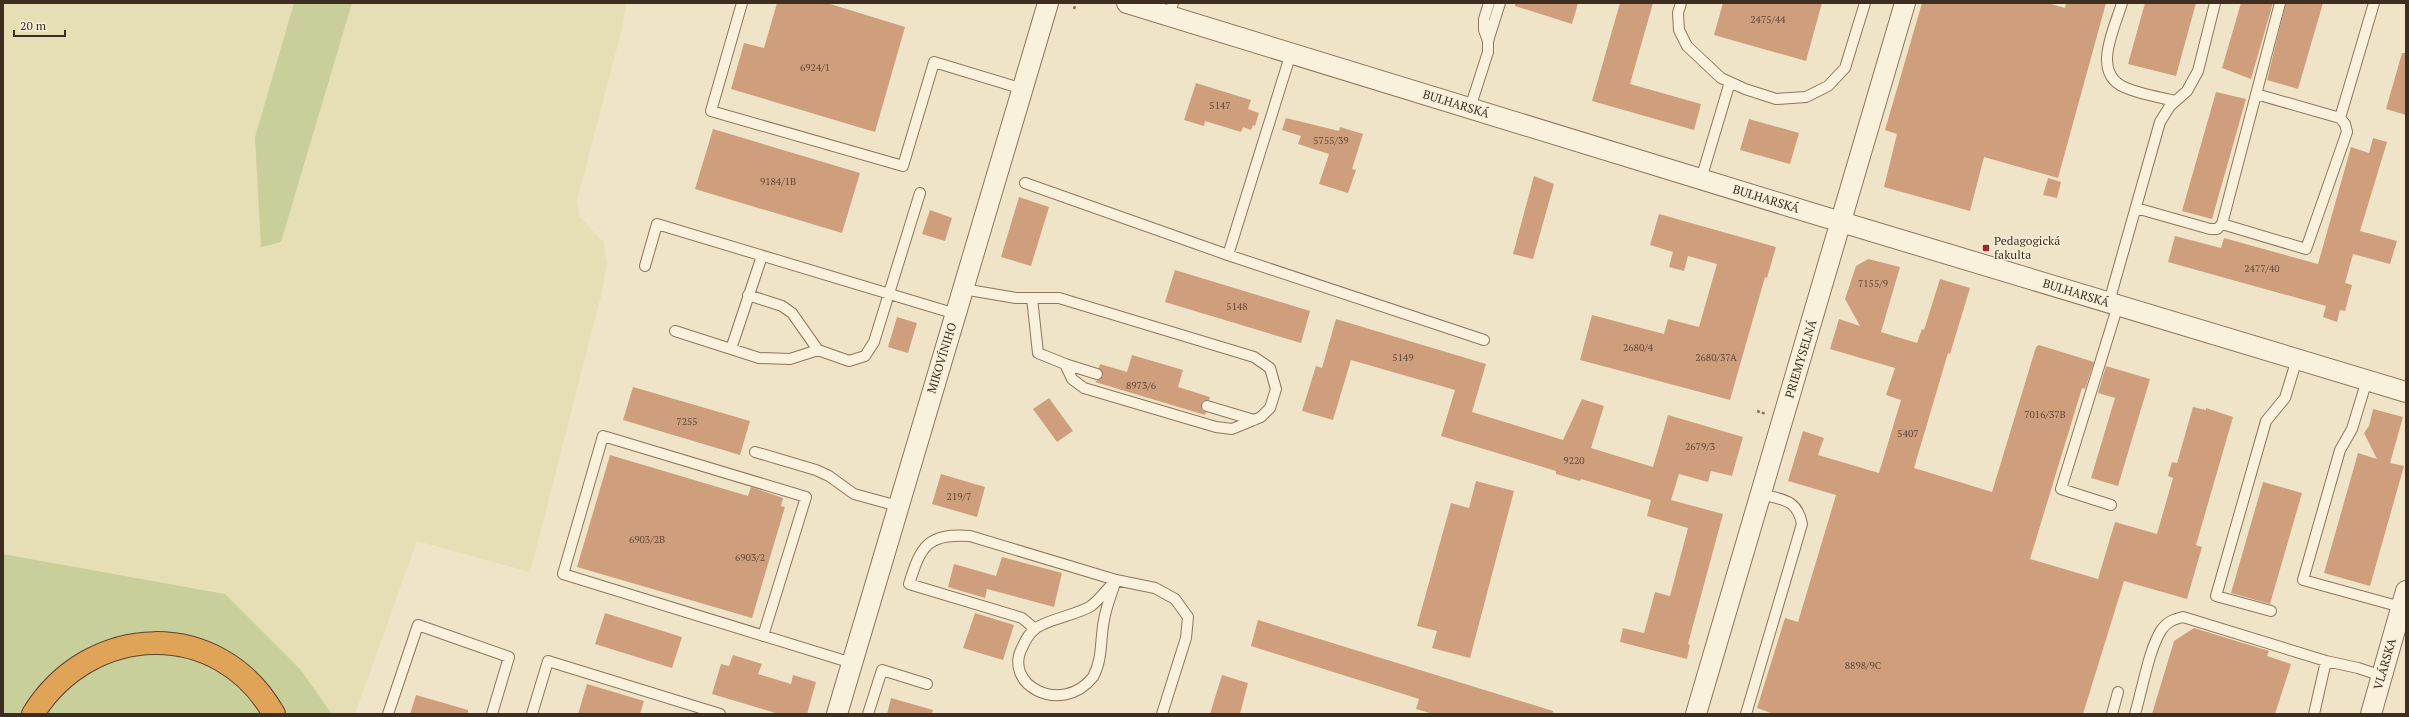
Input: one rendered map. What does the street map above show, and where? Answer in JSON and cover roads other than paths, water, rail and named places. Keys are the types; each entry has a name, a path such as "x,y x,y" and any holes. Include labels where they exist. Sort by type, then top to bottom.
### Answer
{"highway":[{"path":"33,714 51,689 74,669 108,650 144,643 178,645 222,662 247,680 258,691 274,714"}],"street":[{"name":"MIKOVÍNIHO","path":"837,714 1048,3"},
{"name":"BULHARSKÁ","path":"1127,3 1171,9 1292,54 2406,392"},
{"name":"PRIEMYSELNÁ","path":"1696,714 1842,222 1905,3"},
{"name":"VLÁRSKA","path":"2371,714 2404,599"}],"lane":[{"path":"742,3 711,111 903,166 934,62 1023,89"},
{"path":"1488,41 1484,30 1484,19 1489,3"},
{"path":"1470,108 1488,52 1488,41 1500,3"},
{"path":"1682,3 1678,13 1679,30 1687,46 1721,78 1744,90 1776,99 1806,97 1828,86 1845,68 1865,3"},
{"path":"2122,3 2107,53 2107,68 2114,81 2124,87 2175,101"},
{"path":"2111,505 2061,489 2114,304 2136,208 2160,122 2175,101 2188,91 2198,71 2215,3"},
{"path":"2136,208 2210,229 2217,229 2222,224 2280,3"},
{"path":"2340,118 2374,3"},
{"path":"1228,255 1292,54"},
{"path":"1701,179 1730,82"},
{"path":"2222,224 2306,250 2346,132 2345,124 2340,118 2256,94"},
{"path":"1025,183 1228,255 1484,340"},
{"path":"748,295 782,306 792,314 818,350 849,361 865,356 874,342 920,193"},
{"path":"644,266 657,224 888,295 956,314"},
{"path":"731,349 762,256"},
{"path":"963,289 1016,298 1059,298 1254,357 1270,368 1276,389 1270,408 1261,417 1232,429 1216,427 1084,388 1072,379 1065,364"},
{"path":"1032,298 1038,353 1065,364 1098,374"},
{"path":"676,331 759,358 790,359 818,350"},
{"path":"2271,611 2216,596 2266,421 2285,398 2297,359"},
{"path":"2367,380 2352,429 2340,450 2303,580 2404,599"},
{"path":"1207,406 1254,420"},
{"path":"763,636 806,497 603,436 563,574 763,636 852,663"},
{"path":"755,452 816,470 829,476 854,494 898,506"},
{"path":"1746,714 1802,524 1800,511 1790,502 1761,494"},
{"path":"1035,629 1022,618 909,584 918,556 931,541 948,534 970,536 1116,580 1155,588 1175,599 1188,617 1186,638 1162,714"},
{"path":"1116,580 1104,620 1101,652 1093,676 1079,693 1061,702 1043,700 1027,687 1018,668 1022,648 1035,629 1091,606 1116,580"},
{"path":"2135,714 2156,643 2163,628 2172,619 2183,617 2326,661 2382,676"},
{"path":"388,714 418,625 509,657 492,714"},
{"path":"532,714 548,661 720,714"},
{"path":"2314,714 2326,661"},
{"path":"868,714 882,670 927,684"},
{"path":"2112,714 2118,692"}],"place":[{"name":"Pedagogická fakulta","path":"1986,248"}]}
